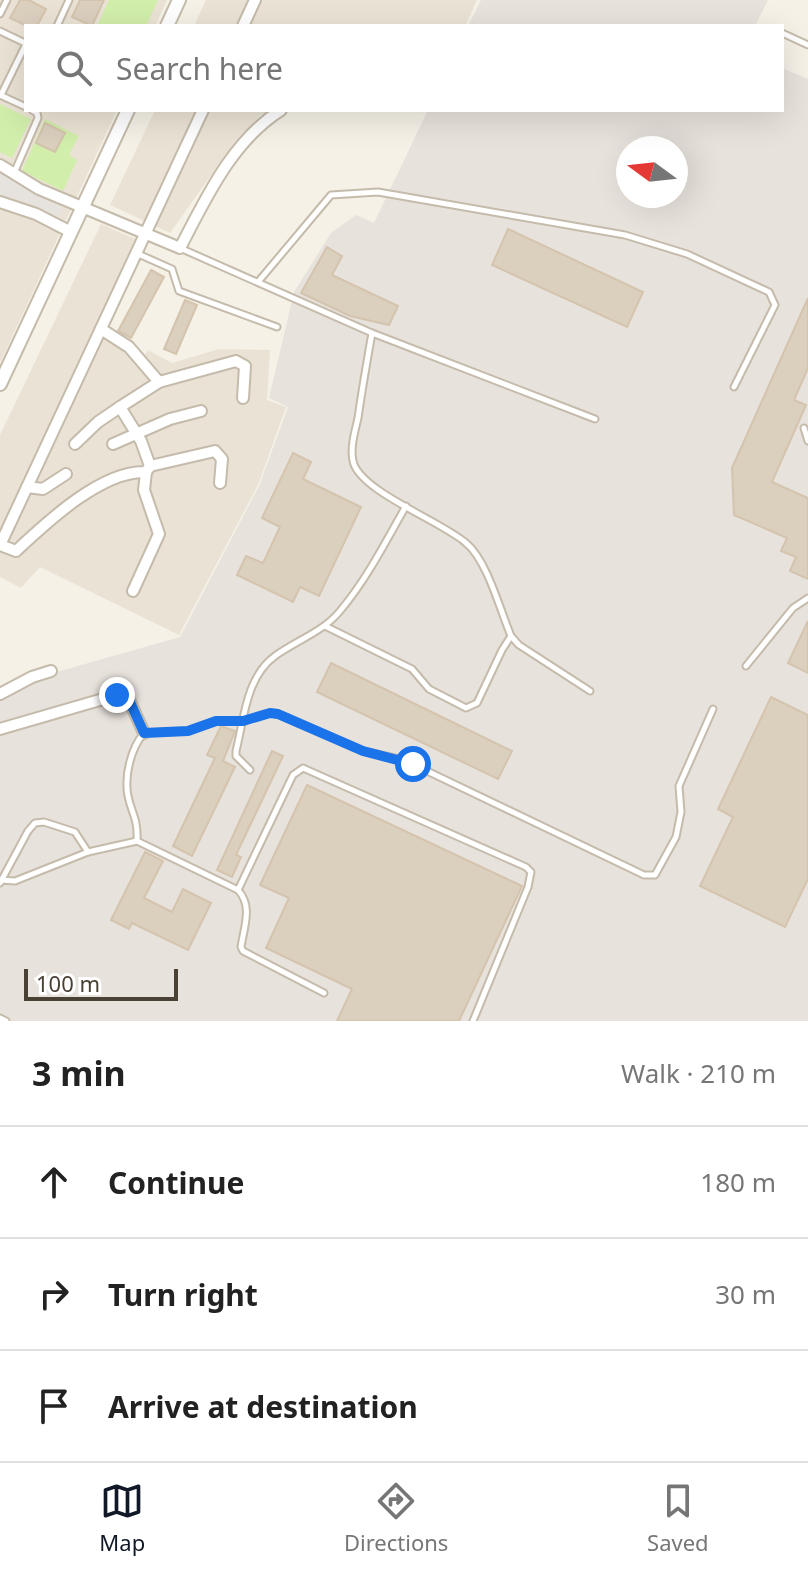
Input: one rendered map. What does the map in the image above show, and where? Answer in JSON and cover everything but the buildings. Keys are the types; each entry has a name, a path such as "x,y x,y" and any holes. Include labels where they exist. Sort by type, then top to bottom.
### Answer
{"street":[{"path":"168,24 179,0"},
{"path":"244,24 255,0"},
{"path":"0,384 127,112"},
{"path":"202,112 0,545 16,551 51,518 100,486 134,471 215,451 222,459 220,483"},
{"path":"0,165 39,189 180,248 223,171 248,135 278,112"},
{"path":"0,202 25,209 71,232"},
{"path":"101,329 129,347 159,382"},
{"path":"75,444 98,422 159,382 236,361 245,366 243,398"},
{"path":"120,407 137,433 148,469 144,490 159,534 133,591"},
{"path":"113,444 170,419 201,411"},
{"path":"27,487 43,489 66,474"},
{"path":"0,694 51,671"},
{"path":"0,729 117,695 130,702 144,733"}],"lane":[{"path":"0,14 7,0"},
{"path":"58,24 69,0"},
{"path":"0,31 24,43"},
{"path":"784,34 808,45"},
{"path":"24,46 0,95 24,106"},
{"path":"13,174 38,118 35,112"},
{"path":"258,282 331,195 378,192 625,235 687,254 769,292 775,305 734,387"},
{"path":"180,248 372,333 595,419"},
{"path":"136,252 172,269 179,291 277,327"},
{"path":"372,333 353,442 353,461 358,473 373,487 469,545 478,558 511,636 519,645 590,691"},
{"path":"804,428 808,441"},
{"path":"250,770 236,756 253,684 266,663 325,626 340,611 367,574 406,506"},
{"path":"746,666 793,608 808,598"},
{"path":"325,626 412,669 429,689 466,708 477,703 511,636"},
{"path":"137,841 138,822 127,788 134,747 144,733 188,731 216,721 243,721 270,713 363,751 404,760 649,876 659,872 676,837 681,812 679,786 713,709"},
{"path":"238,890 293,775 303,768 526,867 531,872 528,887 473,1021"},
{"path":"1,882 35,823 44,822 75,832 88,852"},
{"path":"1,882 15,881 88,852 137,841 238,890 246,899 247,911 243,951 324,993"},
{"path":"0,1018 6,1021"}],"shaded area":[{"path":"0,0 167,0 156,24 24,24 24,112 116,112 0,363"},
{"path":"206,0 477,0 466,24 195,24"},
{"path":"481,0 768,0 756,24 469,24"},
{"path":"784,69 808,79 808,1021 0,1021 0,699 60,671 180,637 259,486 288,407 269,398 294,292 331,233 356,215 374,223 427,112 784,112"},
{"path":"154,112 268,112 236,140 170,233 110,205"},
{"path":"0,172 32,193 64,208 58,218 29,203 0,195"},
{"path":"101,224 135,239 95,329 121,347 138,366 148,350 172,363 219,349 270,350 267,400 286,407 258,485 179,635 40,567 21,588 0,577 0,435"}],"green space":[{"path":"109,0 158,0 147,24 98,24"},
{"path":"0,104 31,119 12,158 0,152"},
{"path":"45,119 79,136 69,155 77,160 63,191 22,171"}],"route":[{"path":"117,695 130,702 144,733 188,731 216,721 243,721 270,713 363,751 413,764"}]}
